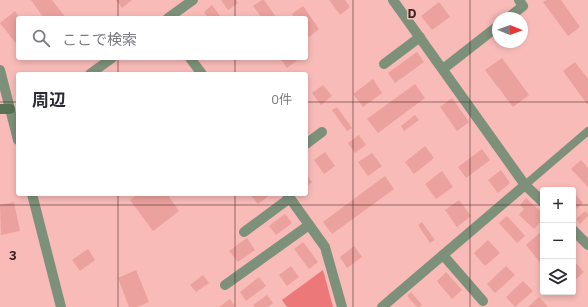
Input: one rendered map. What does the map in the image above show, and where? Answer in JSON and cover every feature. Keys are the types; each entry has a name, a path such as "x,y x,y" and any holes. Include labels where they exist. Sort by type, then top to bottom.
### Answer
{"street":[{"path":"171,16 193,0"},
{"path":"393,0 525,185 540,199"},
{"path":"516,12 523,6 519,0"},
{"path":"443,69 492,31"},
{"path":"384,64 420,37"},
{"path":"93,72 109,60"},
{"path":"192,60 200,72"},
{"path":"0,70 5,109 16,126"},
{"path":"308,142 322,132"},
{"path":"382,307 525,185"},
{"path":"33,196 61,307"},
{"path":"244,232 289,196 325,248 342,307"},
{"path":"225,285 309,225"},
{"path":"576,233 588,245"},
{"path":"443,255 483,301"}],"lane":[{"path":"525,185 588,131"}],"shaded area":[{"path":"323,270 333,307 287,307 282,300"}],"building":[{"path":"31,0 52,0 64,16 43,16"},
{"path":"116,0 132,0 122,8"},
{"path":"221,0 236,0 238,3 228,10"},
{"path":"264,0 275,16 260,16 253,6"},
{"path":"329,0 345,0 350,7 340,15"},
{"path":"547,0 561,0 580,27 568,36 543,2"},
{"path":"439,2 450,17 432,30 421,16"},
{"path":"212,5 220,16 207,16 204,12"},
{"path":"303,6 319,29 309,37 308,16 294,16 292,14"},
{"path":"15,11 19,16 16,16 16,43 0,23"},
{"path":"417,52 424,62 395,83 388,73"},
{"path":"502,58 529,95 513,107 485,70"},
{"path":"281,60 297,60 287,68"},
{"path":"575,62 588,79 588,104 563,71"},
{"path":"373,79 382,93 363,107 353,94"},
{"path":"415,84 425,98 378,133 367,119"},
{"path":"323,85 332,96 321,105 312,93"},
{"path":"452,98 469,122 457,131 440,107"},
{"path":"337,107 352,128 347,131 332,110"},
{"path":"415,115 419,120 404,131 401,126"},
{"path":"359,135 366,145 355,153 348,143"},
{"path":"425,146 434,158 414,174 405,162"},
{"path":"482,149 490,160 466,178 458,167"},
{"path":"325,152 335,166 324,174 314,160"},
{"path":"372,153 382,166 368,176 358,162"},
{"path":"581,160 588,168 588,187 571,169"},
{"path":"501,170 510,183 498,193 488,180"},
{"path":"442,171 453,187 436,199 425,184"},
{"path":"385,176 394,189 332,234 323,222"},
{"path":"308,177 312,182 308,185"},
{"path":"576,195 583,203 576,209"},
{"path":"136,196 168,196 179,211 153,231 130,200"},
{"path":"252,196 268,196 258,204"},
{"path":"526,198 540,211 540,222 534,229 519,215 524,209 520,205"},
{"path":"459,200 471,216 457,227 445,210"},
{"path":"14,202 20,231 1,235 0,205"},
{"path":"585,211 588,214 588,216 580,224 576,219"},
{"path":"285,214 292,223 276,235 269,226"},
{"path":"507,216 525,236 517,243 499,223"},
{"path":"422,222 435,240 430,243 418,225"},
{"path":"540,233 540,262 526,245"},
{"path":"247,238 255,250 238,262 229,251"},
{"path":"488,240 500,253 485,266 474,253"},
{"path":"303,242 318,262 309,269 294,249"},
{"path":"354,246 362,257 347,268 340,257"},
{"path":"88,249 95,260 80,271 72,260"},
{"path":"576,263 584,272 576,279"},
{"path":"291,266 299,277 287,286 279,275"},
{"path":"506,266 515,275 495,293 487,284"},
{"path":"136,270 149,302 137,307 129,307 118,278"},
{"path":"446,272 462,290 452,299 437,281"},
{"path":"203,275 209,283 196,292 190,285"},
{"path":"259,277 266,286 246,301 240,292"},
{"path":"523,281 533,291 515,307 506,297"},
{"path":"411,292 422,305 417,307 407,296"},
{"path":"267,295 273,303 268,307 255,307 253,305"},
{"path":"539,297 548,307 528,307"},
{"path":"230,299 235,307 219,307"}]}
